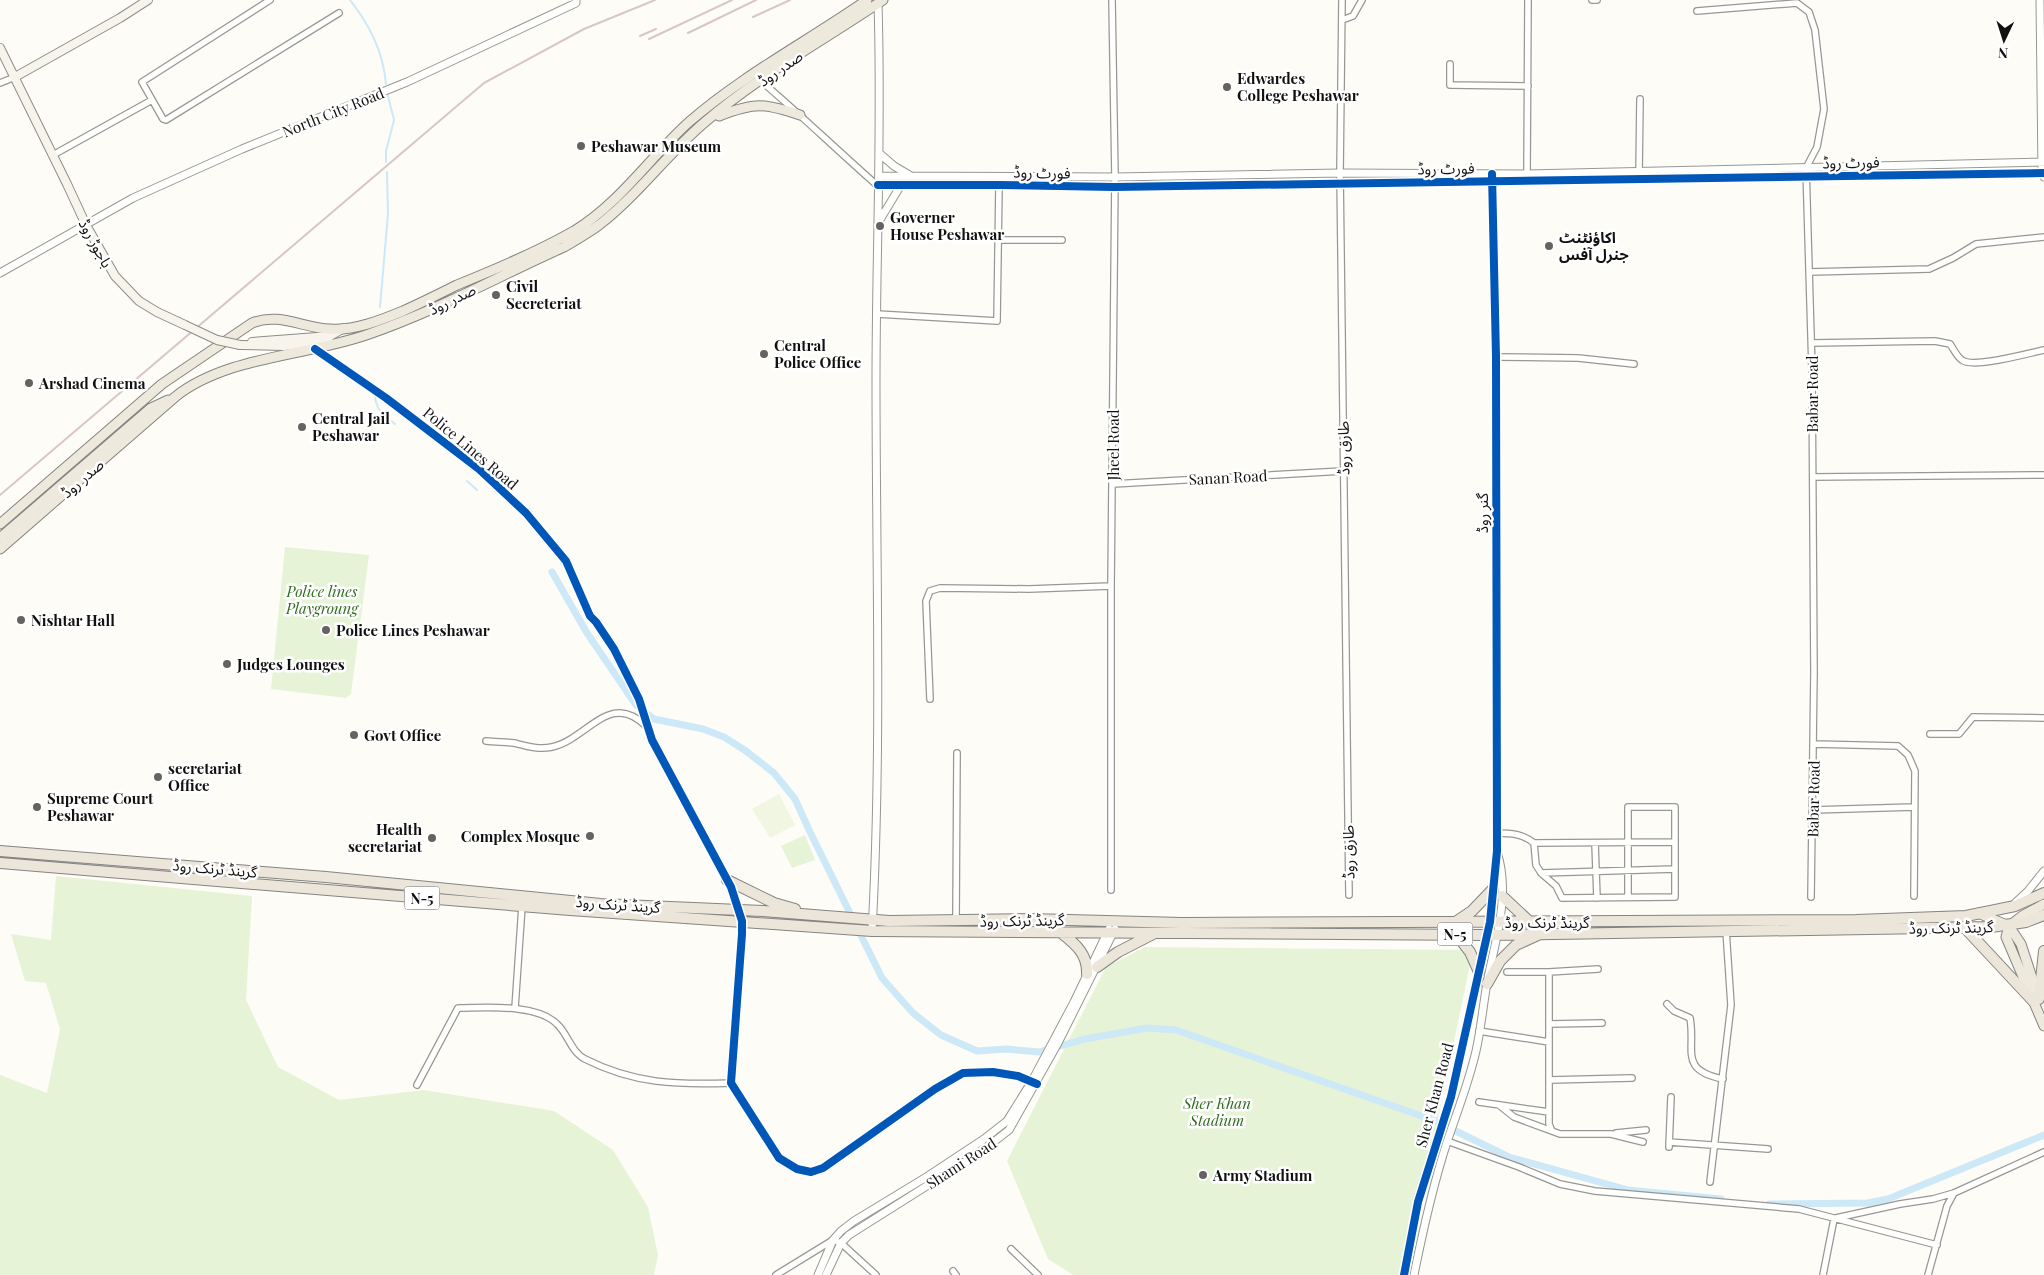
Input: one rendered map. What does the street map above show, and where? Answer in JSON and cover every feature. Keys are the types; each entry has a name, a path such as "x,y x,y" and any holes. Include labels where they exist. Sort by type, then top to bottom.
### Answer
{"highway":[{"name":"گرینڈ ٹرنک روڈ","path":"0,851 326,877 601,904 738,910 873,920 956,921 1032,919 1182,923 1456,921 1530,923 1856,920 1966,916 2009,907 2044,893"},
{"name":"گرینڈ ٹرنک روڈ","path":"0,863 522,906 868,930 1492,934 2009,926 2044,915"},
{"path":"727,880 774,903 818,916"},
{"path":"1456,921 1472,911 1493,889"},
{"path":"1502,896 1530,923"},
{"path":"1964,927 2037,1000"},
{"path":"1059,931 1081,950 1087,965 1088,974"},
{"path":"1097,967 1118,952 1156,932"},
{"path":"1487,984 1500,961 1516,944 1543,933"},
{"path":"1456,934 1470,952 1479,972"},
{"path":"2037,1000 2044,951"}],"main road":[{"path":"16,77 148,0"},
{"name":"صدر روڈ","path":"0,524 162,384 252,323 260,320 278,319 316,328 344,328 373,322 404,311 574,230 622,191 690,122 752,74 867,0"},
{"name":"صدر روڈ","path":"0,549 175,397 197,382 224,370 354,339 404,322 582,237 617,210 678,145 706,120 880,2"},
{"name":"باجوڑ روڈ","path":"0,48 16,77 86,226 115,276 129,293 157,312 185,326 218,340 240,345 284,346 354,339"},
{"path":"706,120 757,104 777,107 800,115"},
{"name":"باجوڑ روڈ","path":"240,345 250,342 330,336 344,328"},
{"path":"0,538 142,416 159,404 175,397"},
{"path":"2044,904 2022,916 2009,926 2006,937 2044,1011"},
{"path":"1978,913 2009,926"},
{"path":"2037,1000 2044,1026"}],"street":[{"path":"270,0 142,82 163,119 166,120 339,13"},
{"name":"Jheel Road","path":"1111,890 1111,586 1114,187 1116,177 1112,0"},
{"name":"طارق روڈ","path":"1342,0 1340,184 1349,895"},
{"path":"1342,20 1353,16 1362,0"},
{"path":"1527,174 1528,0"},
{"path":"1592,0 1597,0"},
{"path":"2040,0 2043,175"},
{"name":"North City Road","path":"0,273 133,198 307,122 407,82 578,1"},
{"path":"868,930 873,920 878,785 876,314 880,2"},
{"name":"Babar Road","path":"1697,11 1797,3 1809,12 1815,30 1824,109 1817,147 1806,168 1812,343 1812,897"},
{"path":"1450,64 1450,85 1528,86"},
{"path":"0,83 16,77"},
{"path":"761,81 878,186"},
{"path":"1639,175 1640,99"},
{"path":"53,155 152,100"},
{"path":"879,153 894,166 911,176"},
{"name":"فورٹ روڈ","path":"878,186 999,185 1114,187 1340,184 2043,162"},
{"name":"فورٹ روڈ","path":"879,176 1116,177 1340,173 1492,178 1527,174 1806,177 2043,175"},
{"name":"گنر روڈ","path":"1492,178 1496,356 1497,851"},
{"path":"877,225 901,185"},
{"path":"876,314 997,320 999,185"},
{"path":"1810,272 1930,269 1976,244 2044,236"},
{"path":"998,240 1062,240"},
{"path":"1812,343 1935,341 1950,344 1961,360 1968,363 1980,363 2044,350"},
{"name":"Police Lines Road","path":"316,349 386,398 479,469 526,513 566,561 590,616 614,650 641,705 652,740 727,880 742,921"},
{"path":"1496,356 1578,358 1634,364"},
{"name":"Sanan Road","path":"1113,484 1344,471"},
{"path":"1813,476 2044,475"},
{"path":"930,699 926,601 930,590 940,588 1029,589 1111,586"},
{"path":"486,741 550,748 566,742 608,715 616,712 630,713 638,717 648,728"},
{"path":"1930,734 1958,734 1973,717 2044,718"},
{"path":"1813,744 1898,746 1908,755 1915,771 1914,896"},
{"path":"956,921 957,754"},
{"path":"1534,843 1536,864 1541,873 1556,886 1562,898 1628,898 1675,897 1675,807 1628,807 1628,898"},
{"path":"1812,810 1914,807"},
{"path":"1497,833 1514,834 1527,838 1534,843 1675,842"},
{"path":"1595,843 1597,898"},
{"path":"1495,922 1493,889 1497,851"},
{"path":"1414,1275 1428,1205 1448,1139 1467,1086 1479,1031 1487,984 1492,934 1502,896 1500,861 1497,851"},
{"path":"1541,873 1675,870"},
{"path":"2009,907 2028,891 2044,871"},
{"path":"515,1008 522,906"},
{"path":"742,921 731,1083 779,1158 797,1170 811,1172 822,1168 935,1088 963,1073 993,1072 1018,1076 1035,1082 998,1130 854,1221 833,1240 776,1275"},
{"name":"Shami Road","path":"826,1275 841,1242 849,1235 1000,1139 1016,1122 1047,1059 1058,1043 1079,997 1097,967 1111,932 1112,921"},
{"path":"1710,1182 1731,1005 1726,930"},
{"path":"1047,1059 1050,1046 1079,997 1088,974 1111,932"},
{"name":"Sher Khan Road","path":"1404,1275 1418,1202 1451,1097 1479,972 1492,934"},
{"path":"1507,972 1598,969"},
{"path":"1549,972 1549,1124 1552,1132"},
{"path":"1667,1004 1674,1011 1690,1018 1692,1065 1701,1072 1722,1079"},
{"path":"417,1085 458,1008 515,1008 549,1016 559,1025 573,1047 583,1058 616,1072 658,1082 731,1083"},
{"path":"1549,1024 1602,1023"},
{"path":"1479,1031 1549,1042"},
{"path":"1549,1080 1632,1078"},
{"path":"1671,1097 1669,1144 1768,1149"},
{"path":"1479,1102 1549,1112"},
{"path":"1499,1105 1514,1117 1560,1134 1611,1134 1646,1130"},
{"path":"1611,1134 1643,1142"},
{"path":"1448,1139 1560,1184 1594,1190 1799,1209 1937,1244"},
{"path":"1834,1219 1954,1193 2044,1152"},
{"path":"1928,1275 1947,1206 1954,1193"},
{"path":"1822,1275 1834,1219"},
{"path":"833,1240 841,1242 876,1275"},
{"path":"818,1275 833,1240"},
{"path":"1011,1249 1038,1275"}],"green space":[{"name":"Police lines Playgroung","path":"285,547 369,555 351,694 346,698 271,689"},
{"path":"779,794 795,825 770,838 752,809"},
{"path":"805,835 815,860 792,868 781,846"},
{"path":"56,876 252,896 246,1000 278,1067 339,1100 424,1090 554,1111 613,1150 648,1207 658,1255 654,1275 0,1275 0,1075 47,1093 60,1029 46,983 25,981 11,934 51,940"},
{"name":"Sher Khan Stadium","path":"1145,947 1473,950 1407,1268 1402,1275 1073,1275 1048,1259 1007,1161 1106,967"}],"waterway":[{"path":"350,0 364,19 379,50 386,84"},
{"path":"386,162 386,151 394,120 388,96"},
{"path":"380,307 388,214 387,172"},
{"path":"375,396 381,412 395,424"},
{"path":"467,481 477,490"},
{"path":"552,572 587,633 636,705 654,719 703,729 724,737 774,773 795,799 882,978 913,1013 941,1035 977,1051 1006,1049 1039,1052 1085,1039 1147,1028 1176,1030 1433,1120 1509,1157 1628,1190 1721,1199"},
{"path":"1769,1204 1868,1203 1888,1199 2044,1135"}],"railway":[{"path":"0,495 484,83 584,29 655,0"},
{"path":"649,39 732,0"},
{"path":"688,33 756,0"},
{"path":"753,17 790,0"},
{"path":"640,36 656,29"}],"cycle path":[{"path":"878,185 1114,187 2044,173"},
{"path":"1404,1275 1418,1202 1451,1097 1490,922 1497,851 1496,357 1492,174"},
{"path":"315,349 386,398 479,469 526,513 566,561 590,616 614,649 639,699 652,740 731,887 742,921 731,1083 779,1158 797,1169 811,1172 823,1168 935,1089 963,1073 993,1072 1018,1076 1037,1084"}],"place":[{"name":"Edwardes College Peshawar","path":"1227,87"},
{"name":"Peshawar Museum","path":"581,146"},
{"name":"Governer House Peshawar","path":"880,226"},
{"name":"اکاؤنٹنٹ جنرل آفس","path":"1549,246"},
{"name":"Civil Secreteriat","path":"496,295"},
{"name":"Central Police Office","path":"764,354"},
{"name":"Arshad Cinema","path":"29,383"},
{"name":"Central Jail Peshawar","path":"302,427"},
{"name":"Nishtar Hall","path":"21,620"},
{"name":"Police Lines Peshawar","path":"326,630"},
{"name":"Judges Lounges","path":"227,664"},
{"name":"Govt Office","path":"354,735"},
{"name":"secretariat Office","path":"158,777"},
{"name":"Supreme Court Peshawar","path":"37,807"},
{"name":"Complex Mosque","path":"590,836"},
{"name":"Health secretariat","path":"432,838"},
{"name":"Army Stadium","path":"1203,1175"}]}
